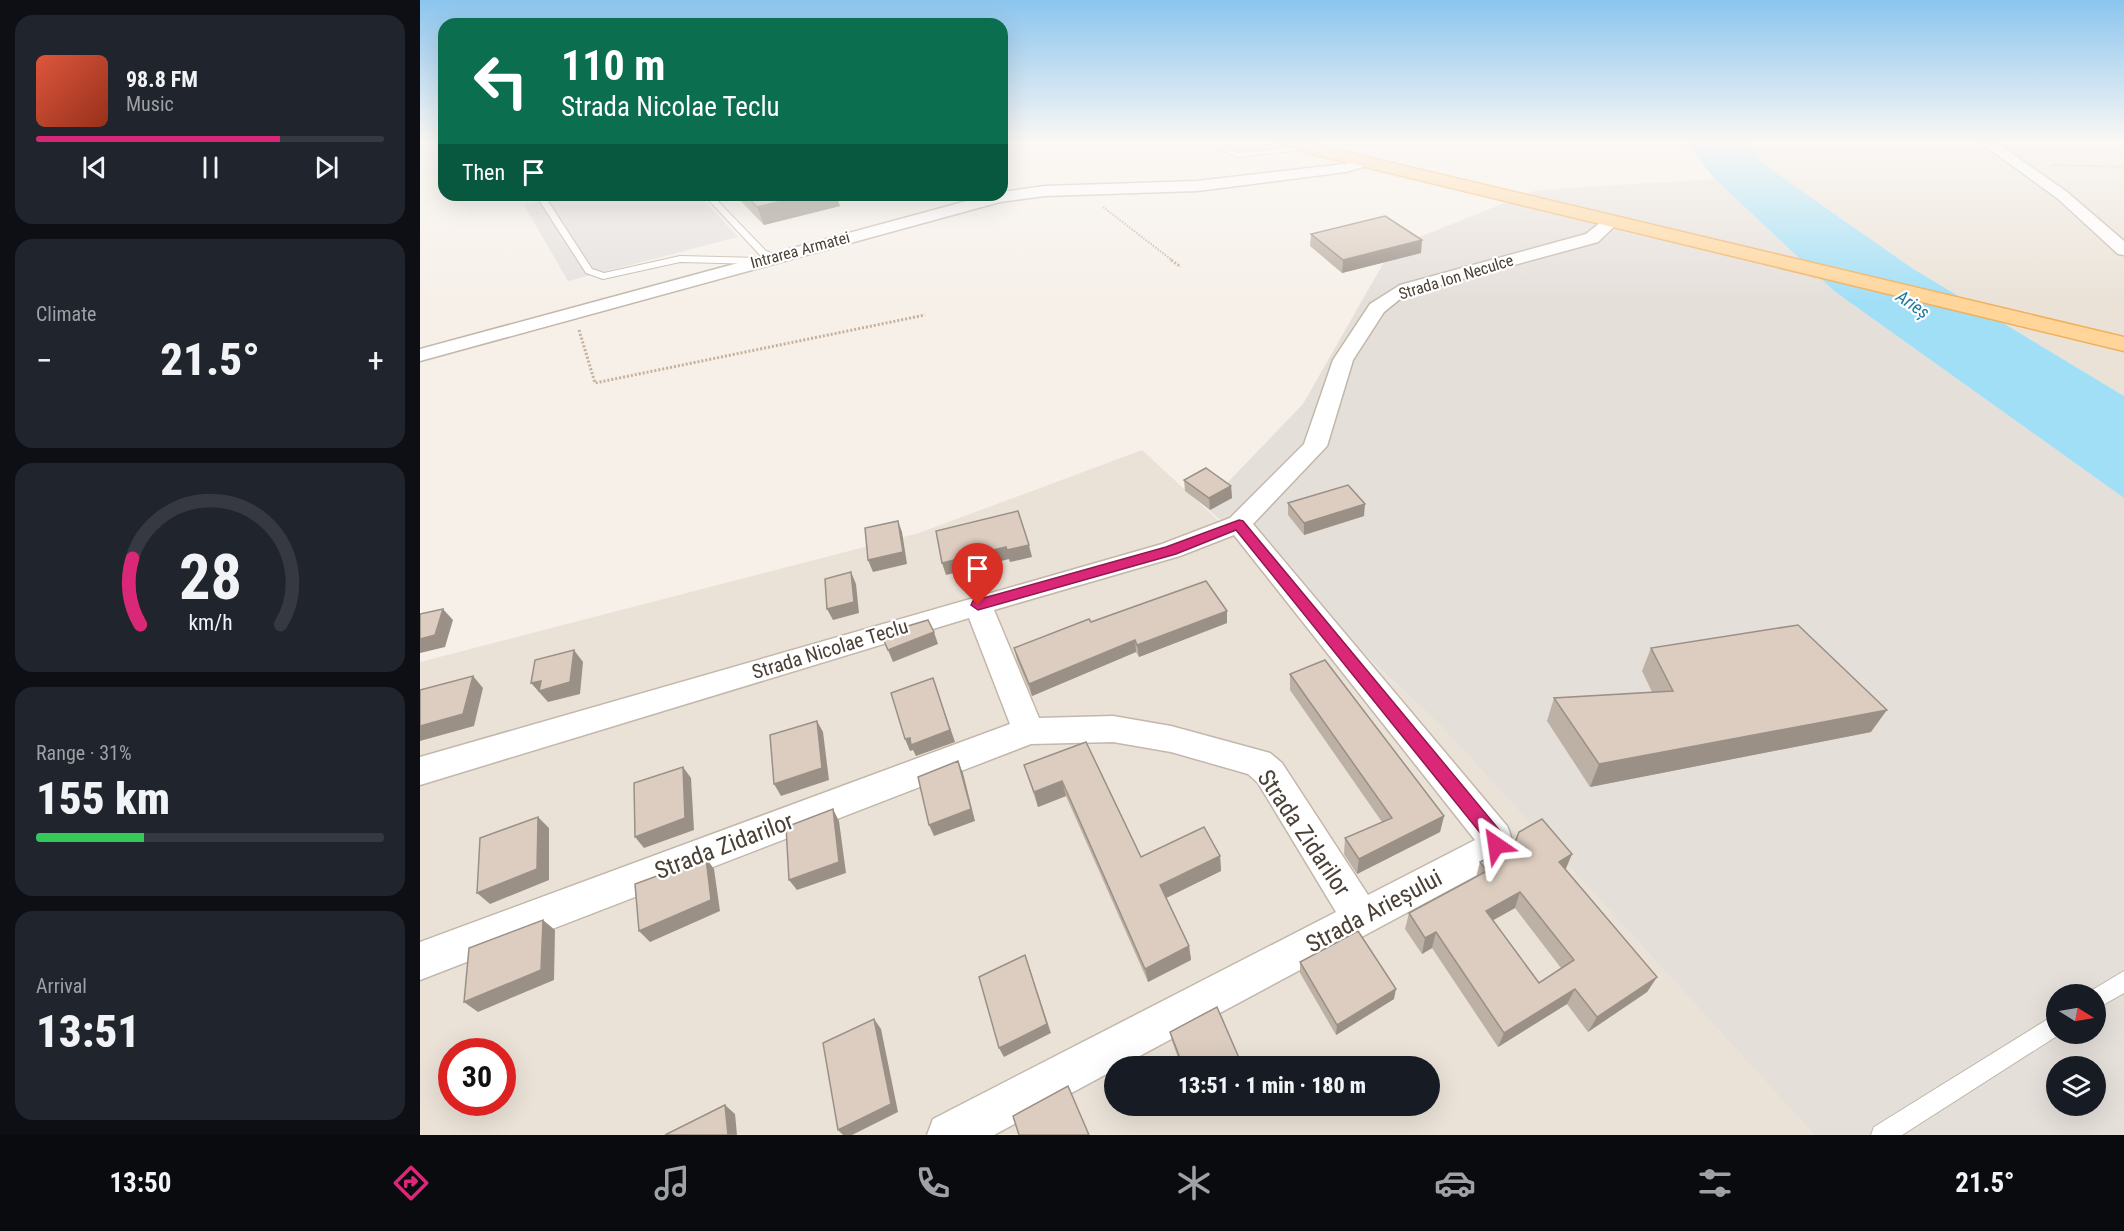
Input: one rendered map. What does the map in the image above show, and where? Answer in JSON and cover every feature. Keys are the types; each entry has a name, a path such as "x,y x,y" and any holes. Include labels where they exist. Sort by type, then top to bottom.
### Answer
{"main road":[{"path":"1507,196 2124,344"}],"street":[{"path":"2063,196 2124,250"},
{"name":"Intrarea Armatei","path":"420,355 984,201"},
{"name":"Strada Ion Neculce","path":"1239,524 1315,446 1343,360 1377,308 1385,300 1406,289 1593,237 1612,221"},
{"name":"Strada Nicolae Teclu","path":"420,771 1171,550 1239,524"},
{"name":"Strada Arieșului","path":"950,1135 1494,848 1494,837 1239,524"},
{"path":"978,605 1029,731"},
{"name":"Strada Zidarilor","path":"420,961 1029,731 1113,729 1172,739 1258,763 1270,773 1360,917"}],"lane":[{"path":"544,201 589,271 603,276 680,259 768,259"},
{"path":"714,201 768,259"},
{"path":"2106,993 2124,981"},
{"path":"1882,1135 2046,1030"}],"path":[{"path":"1092,196 1137,236 1181,267"},
{"path":"574,312 595,383 925,315"}],"shaded area":[{"path":"1522,196 1733,196 1834,291 2124,498 2124,1135 1814,1135 1440,725 1205,506 1303,404 1392,248"},
{"path":"1809,196 2124,196 2124,396 1912,268"},
{"path":"543,201 705,201 738,237 568,281 524,205"},
{"path":"1142,450 1440,725 1814,1135 420,1135 420,662 919,533"}],"water":[{"name":"Arieș","path":"1733,196 1809,196 1912,268 2124,396 2124,498 1834,291"}],"building":[{"path":"751,201 782,201 757,207"},
{"path":"1385,216 1422,240 1343,260 1311,234"},
{"path":"1206,468 1231,486 1209,498 1184,480"},
{"path":"1348,485 1365,504 1304,523 1288,503"},
{"path":"1018,511 1029,545 1007,550 1006,547 942,563 936,531"},
{"path":"898,521 903,552 868,560 865,528"},
{"path":"851,572 854,602 827,609 825,579"},
{"path":"1206,581 1227,611 1137,645 1135,640 1029,684 1014,648 1089,619 1091,622"},
{"path":"443,609 435,635 420,639 420,614"},
{"path":"928,620 934,632 888,650 881,634"},
{"path":"1798,625 1887,710 1599,764 1554,698 1673,691 1651,648"},
{"path":"574,650 570,682 539,691 541,681 531,683 535,660"},
{"path":"1325,660 1444,816 1359,859 1345,838 1392,818 1290,674"},
{"path":"473,676 463,714 420,726 420,690"},
{"path":"933,678 950,730 911,745 910,738 905,739 891,693"},
{"path":"817,721 822,768 774,784 770,735"},
{"path":"1086,742 1141,857 1204,827 1220,856 1160,885 1189,946 1145,969 1062,781 1034,792 1024,765"},
{"path":"958,761 971,809 929,825 918,777"},
{"path":"683,767 685,818 635,837 634,783"},
{"path":"833,809 839,862 789,880 786,827"},
{"path":"538,817 537,869 477,893 480,838"},
{"path":"1542,819 1572,854 1559,862 1657,977 1597,1017 1575,989 1504,1033 1436,932 1425,938 1409,913 1487,871 1480,862 1514,845 1519,832","holes":["1520,892 1574,960 1539,983 1486,911"]},
{"path":"706,858 711,900 639,931 635,884"},
{"path":"543,920 541,970 464,1002 469,948"},
{"path":"1358,931 1396,989 1337,1025 1300,962"},
{"path":"1025,955 1047,1024 999,1048 979,977"},
{"path":"1217,1007 1238,1056 1179,1056 1170,1032"},
{"path":"874,1019 891,1104 838,1130 823,1043"},
{"path":"1068,1086 1089,1135 1019,1135 1013,1116"},
{"path":"725,1105 728,1135 665,1135"}],"route":[{"path":"978,605 1171,550 1239,524 1494,837 1496,845"}]}
